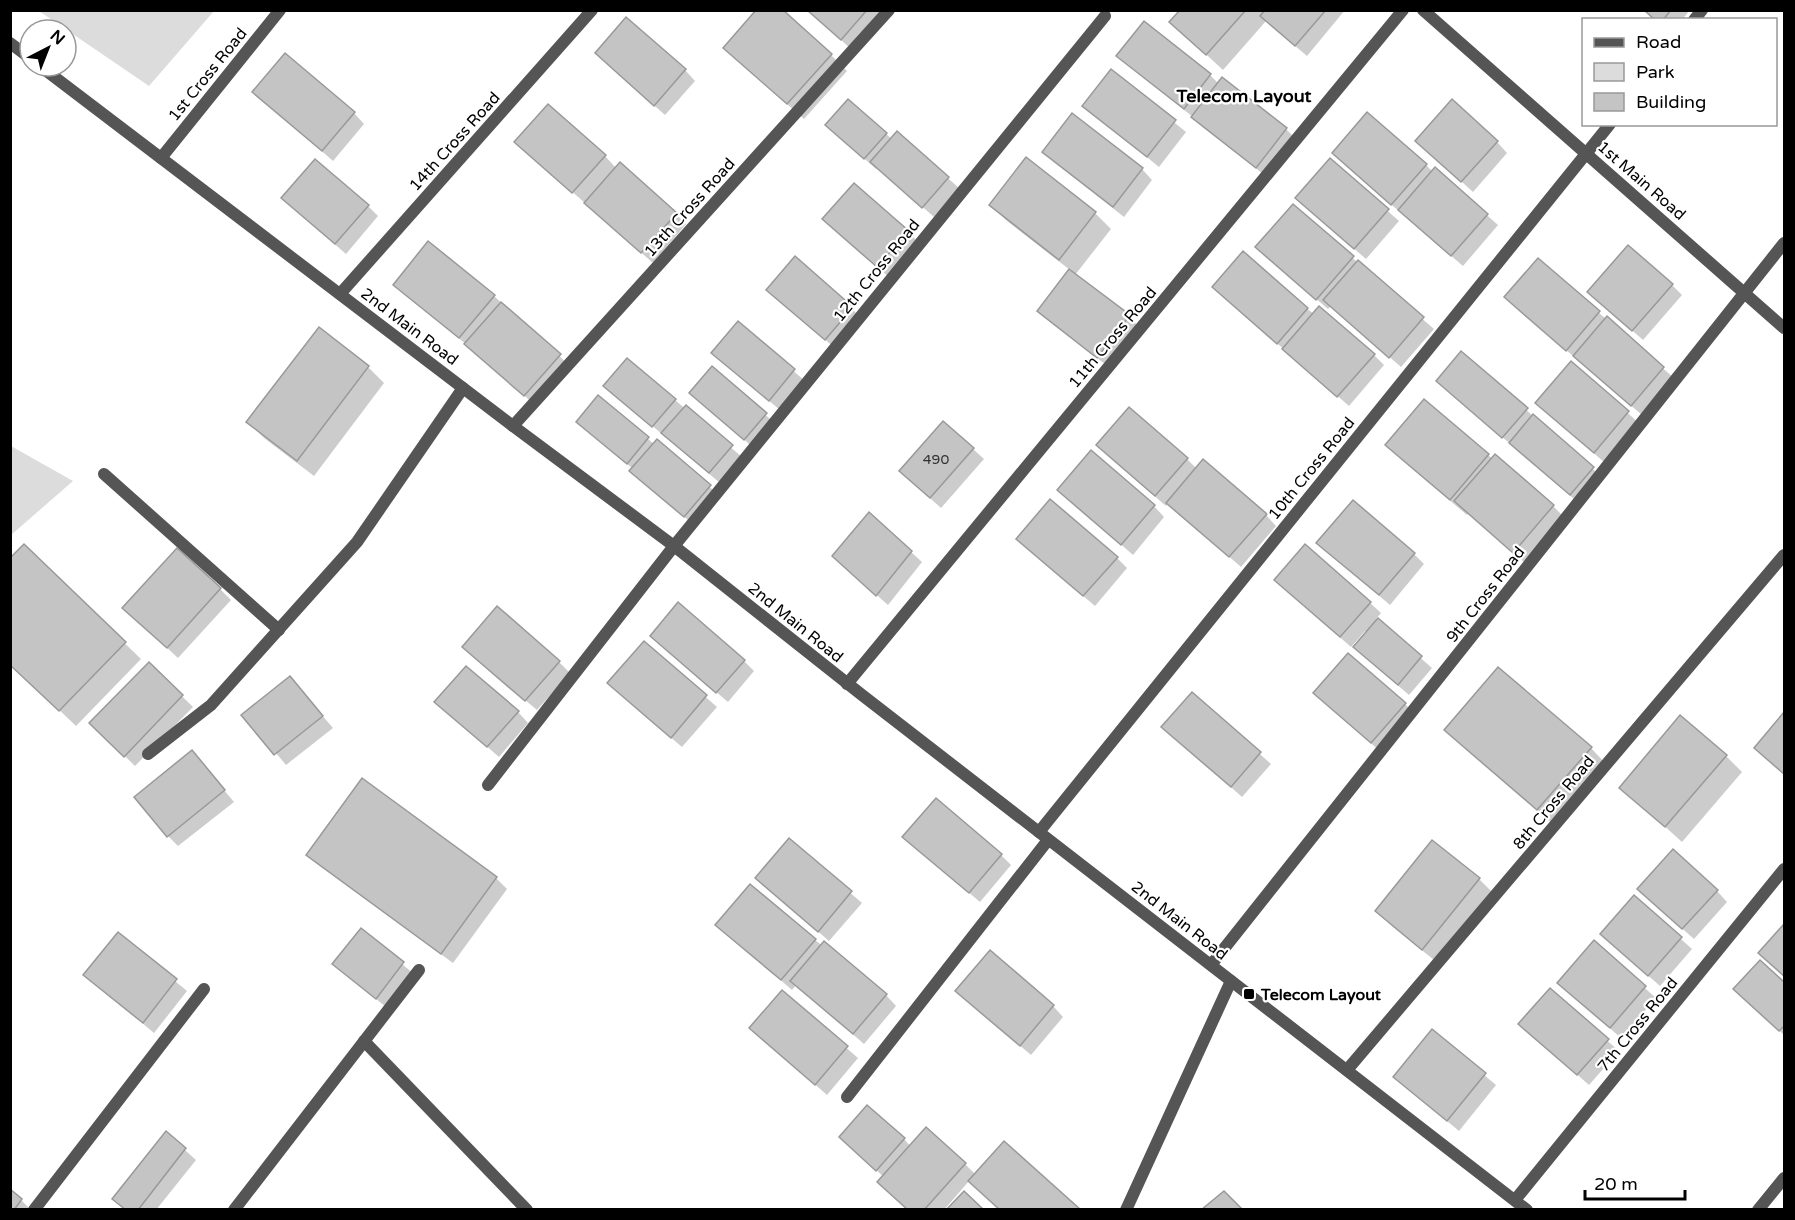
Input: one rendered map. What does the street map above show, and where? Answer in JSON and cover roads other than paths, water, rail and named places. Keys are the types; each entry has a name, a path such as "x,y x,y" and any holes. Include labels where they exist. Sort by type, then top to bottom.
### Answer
{"street":[{"name":"1st Cross Road","path":"161,158 280,10"},
{"name":"14th Cross Road","path":"340,294 592,10"},
{"name":"13th Cross Road","path":"513,426 889,10"},
{"name":"11th Cross Road","path":"847,684 1403,10"},
{"name":"1st Main Road","path":"1423,10 1785,328"},
{"name":"12th Cross Road","path":"488,785 674,546 1105,16"},
{"name":"2nd Main Road","path":"56,78 674,546 847,684 1527,1209"},
{"name":"10th Cross Road","path":"847,1097 1044,836 1608,126"},
{"name":"9th Cross Road","path":"1211,965 1785,243"},
{"path":"148,754 211,705 357,542 463,388"},
{"path":"104,474 279,630"},
{"name":"8th Cross Road","path":"1347,1070 1785,555"},
{"name":"7th Cross Road","path":"1515,1200 1785,869"},
{"path":"234,1209 419,970"},
{"path":"1126,1209 1232,981"},
{"path":"34,1209 204,989"},
{"path":"364,1041 527,1209"},
{"path":"1758,1209 1785,1179"}],"place":[{"name":"Telecom Layout","path":"1249,994"}],"district":[{"name":"Telecom Layout","path":"1244,96"}]}
